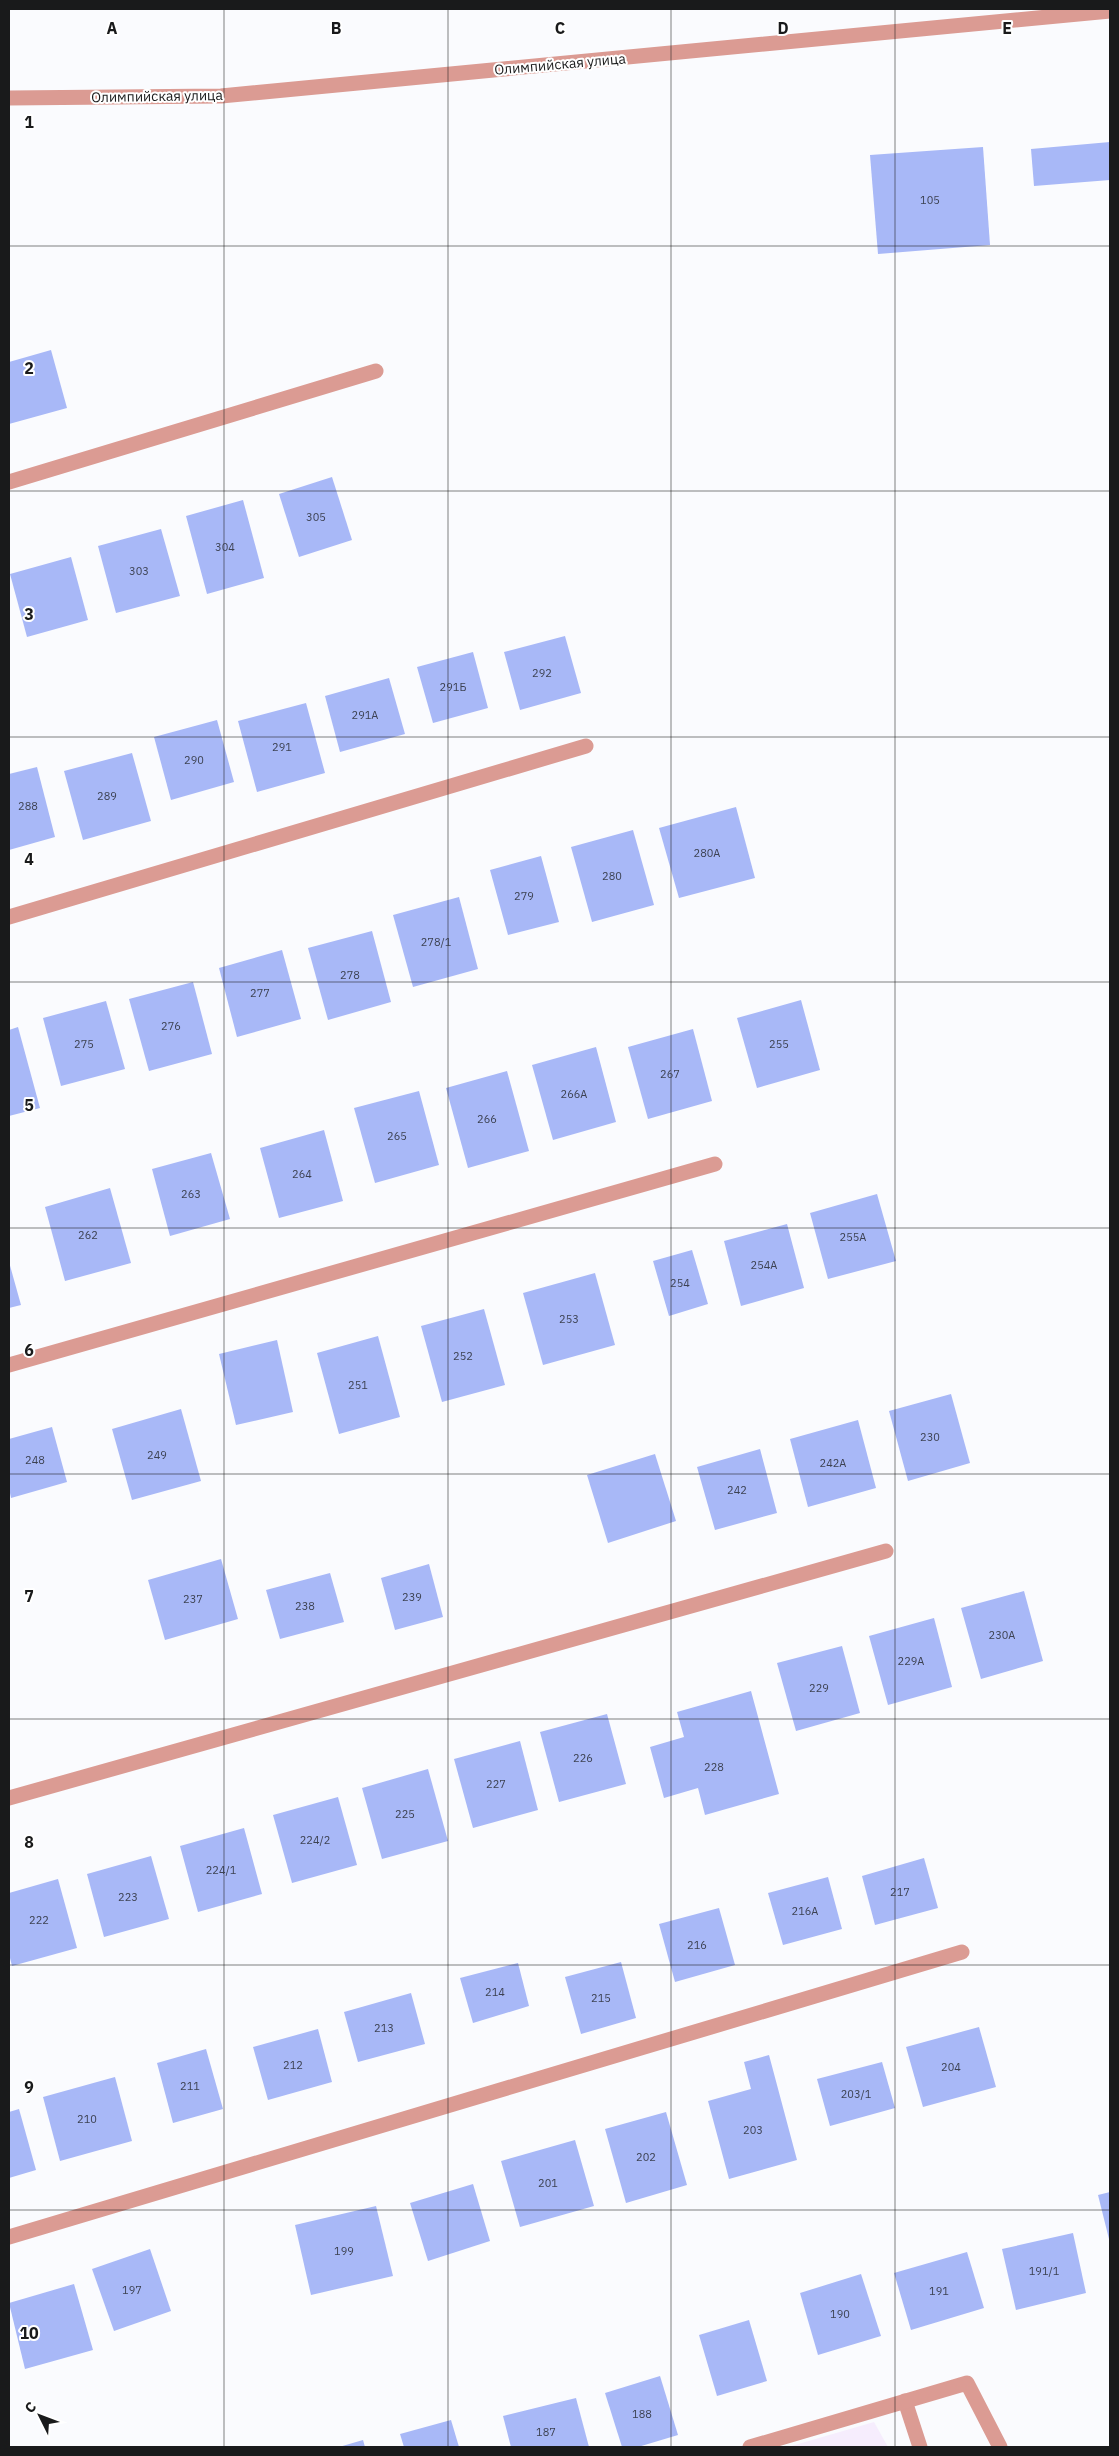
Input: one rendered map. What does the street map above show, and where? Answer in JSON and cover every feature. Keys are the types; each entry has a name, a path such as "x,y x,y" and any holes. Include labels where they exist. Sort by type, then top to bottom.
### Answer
{"street":[{"name":"Олимпийская улица","path":"9,98 221,96 1090,11 1110,11"},
{"path":"9,482 376,371"},
{"path":"9,917 586,746"},
{"path":"9,1365 715,1164"},
{"path":"9,1798 886,1551"},
{"path":"9,2236 962,1952"},
{"path":"750,2447 966,2383 1000,2447"},
{"path":"905,2401 920,2447"}],"shaded area":[{"path":"874,2422 888,2447 788,2447"}],"building":[{"path":"1110,142 1110,180 1034,186 1031,149"},
{"path":"983,147 990,245 878,254 870,155"},
{"path":"51,350 67,408 9,424 9,362"},
{"path":"332,477 352,540 299,557 279,494"},
{"path":"243,500 264,578 207,594 186,516"},
{"path":"161,529 180,596 116,613 98,546"},
{"path":"71,557 88,620 27,637 10,574"},
{"path":"565,636 581,693 520,710 504,652"},
{"path":"473,652 488,708 433,723 417,667"},
{"path":"389,678 405,734 340,752 325,696"},
{"path":"306,703 325,773 257,792 238,721"},
{"path":"217,720 234,782 171,800 154,737"},
{"path":"132,753 151,821 83,840 64,771"},
{"path":"37,767 55,837 9,850 9,774"},
{"path":"736,807 755,878 679,898 659,828"},
{"path":"633,830 654,905 592,922 571,847"},
{"path":"541,856 559,922 508,935 490,870"},
{"path":"459,897 478,969 413,987 393,915"},
{"path":"372,931 391,1002 328,1020 308,948"},
{"path":"282,950 301,1019 237,1037 219,968"},
{"path":"193,982 212,1054 149,1071 129,999"},
{"path":"801,1000 820,1070 757,1088 737,1018"},
{"path":"106,1001 125,1069 61,1086 43,1018"},
{"path":"18,1027 40,1108 9,1116 9,1030"},
{"path":"693,1029 712,1101 648,1119 628,1047"},
{"path":"596,1047 616,1122 553,1140 532,1065"},
{"path":"507,1071 529,1151 468,1168 446,1088"},
{"path":"419,1091 439,1165 375,1183 354,1108"},
{"path":"324,1130 343,1201 279,1218 260,1148"},
{"path":"211,1153 230,1219 170,1236 152,1169"},
{"path":"110,1188 131,1263 65,1281 45,1207"},
{"path":"877,1194 896,1261 828,1279 810,1213"},
{"path":"787,1224 804,1288 741,1306 724,1241"},
{"path":"692,1250 708,1304 669,1316 653,1261"},
{"path":"9,1262 21,1305 9,1308"},
{"path":"595,1273 615,1345 543,1365 523,1293"},
{"path":"484,1309 505,1385 442,1402 421,1326"},
{"path":"378,1336 400,1417 339,1434 317,1353"},
{"path":"277,1340 293,1412 236,1425 219,1354"},
{"path":"951,1394 970,1463 908,1481 889,1411"},
{"path":"181,1409 201,1481 132,1500 112,1429"},
{"path":"858,1420 876,1488 808,1507 790,1439"},
{"path":"52,1427 67,1482 11,1498 9,1488 9,1439"},
{"path":"760,1449 777,1513 715,1530 697,1467"},
{"path":"655,1454 676,1521 608,1543 587,1475"},
{"path":"221,1559 238,1619 165,1640 148,1580"},
{"path":"429,1564 443,1617 395,1630 381,1578"},
{"path":"330,1573 344,1622 280,1639 266,1590"},
{"path":"1024,1591 1043,1661 981,1679 961,1608"},
{"path":"934,1618 952,1687 888,1705 869,1636"},
{"path":"842,1646 860,1713 796,1731 777,1663"},
{"path":"751,1691 779,1794 705,1815 698,1788 664,1798 650,1747 684,1737 677,1712"},
{"path":"607,1714 626,1784 559,1802 540,1732"},
{"path":"520,1741 538,1810 473,1828 454,1759"},
{"path":"428,1769 448,1841 382,1859 362,1788"},
{"path":"338,1797 357,1865 292,1883 273,1815"},
{"path":"244,1828 262,1894 198,1912 180,1846"},
{"path":"151,1856 169,1919 104,1937 87,1874"},
{"path":"924,1858 938,1908 875,1925 862,1876"},
{"path":"828,1877 842,1929 783,1945 768,1893"},
{"path":"58,1879 77,1948 12,1966 9,1954 9,1893"},
{"path":"719,1908 735,1965 675,1982 659,1924"},
{"path":"621,1962 636,2018 581,2034 565,1977"},
{"path":"518,1963 529,2006 473,2023 460,1978"},
{"path":"411,1993 425,2044 358,2062 344,2012"},
{"path":"979,2027 996,2087 923,2107 906,2047"},
{"path":"318,2029 332,2082 268,2100 253,2047"},
{"path":"206,2049 223,2109 173,2123 157,2063"},
{"path":"769,2055 797,2160 729,2179 708,2101 751,2089 744,2062"},
{"path":"882,2062 895,2108 830,2126 817,2079"},
{"path":"115,2077 132,2141 60,2161 43,2097"},
{"path":"19,2109 36,2170 9,2178 9,2112"},
{"path":"666,2112 687,2185 626,2203 605,2129"},
{"path":"575,2140 594,2206 520,2227 501,2161"},
{"path":"473,2184 490,2241 428,2261 410,2203"},
{"path":"1110,2192 1110,2243 1098,2195"},
{"path":"376,2206 393,2276 311,2295 295,2225"},
{"path":"1073,2233 1086,2293 1016,2310 1002,2249"},
{"path":"150,2249 171,2311 114,2331 92,2269"},
{"path":"967,2252 984,2308 911,2330 894,2273"},
{"path":"861,2274 881,2336 818,2355 800,2293"},
{"path":"74,2284 93,2350 25,2369 9,2303"},
{"path":"749,2320 767,2381 717,2396 699,2335"},
{"path":"660,2376 678,2435 638,2447 622,2447 605,2393"},
{"path":"576,2398 589,2447 511,2447 503,2416"},
{"path":"451,2420 459,2447 404,2447 400,2434"},
{"path":"363,2440 365,2447 339,2447"}]}
